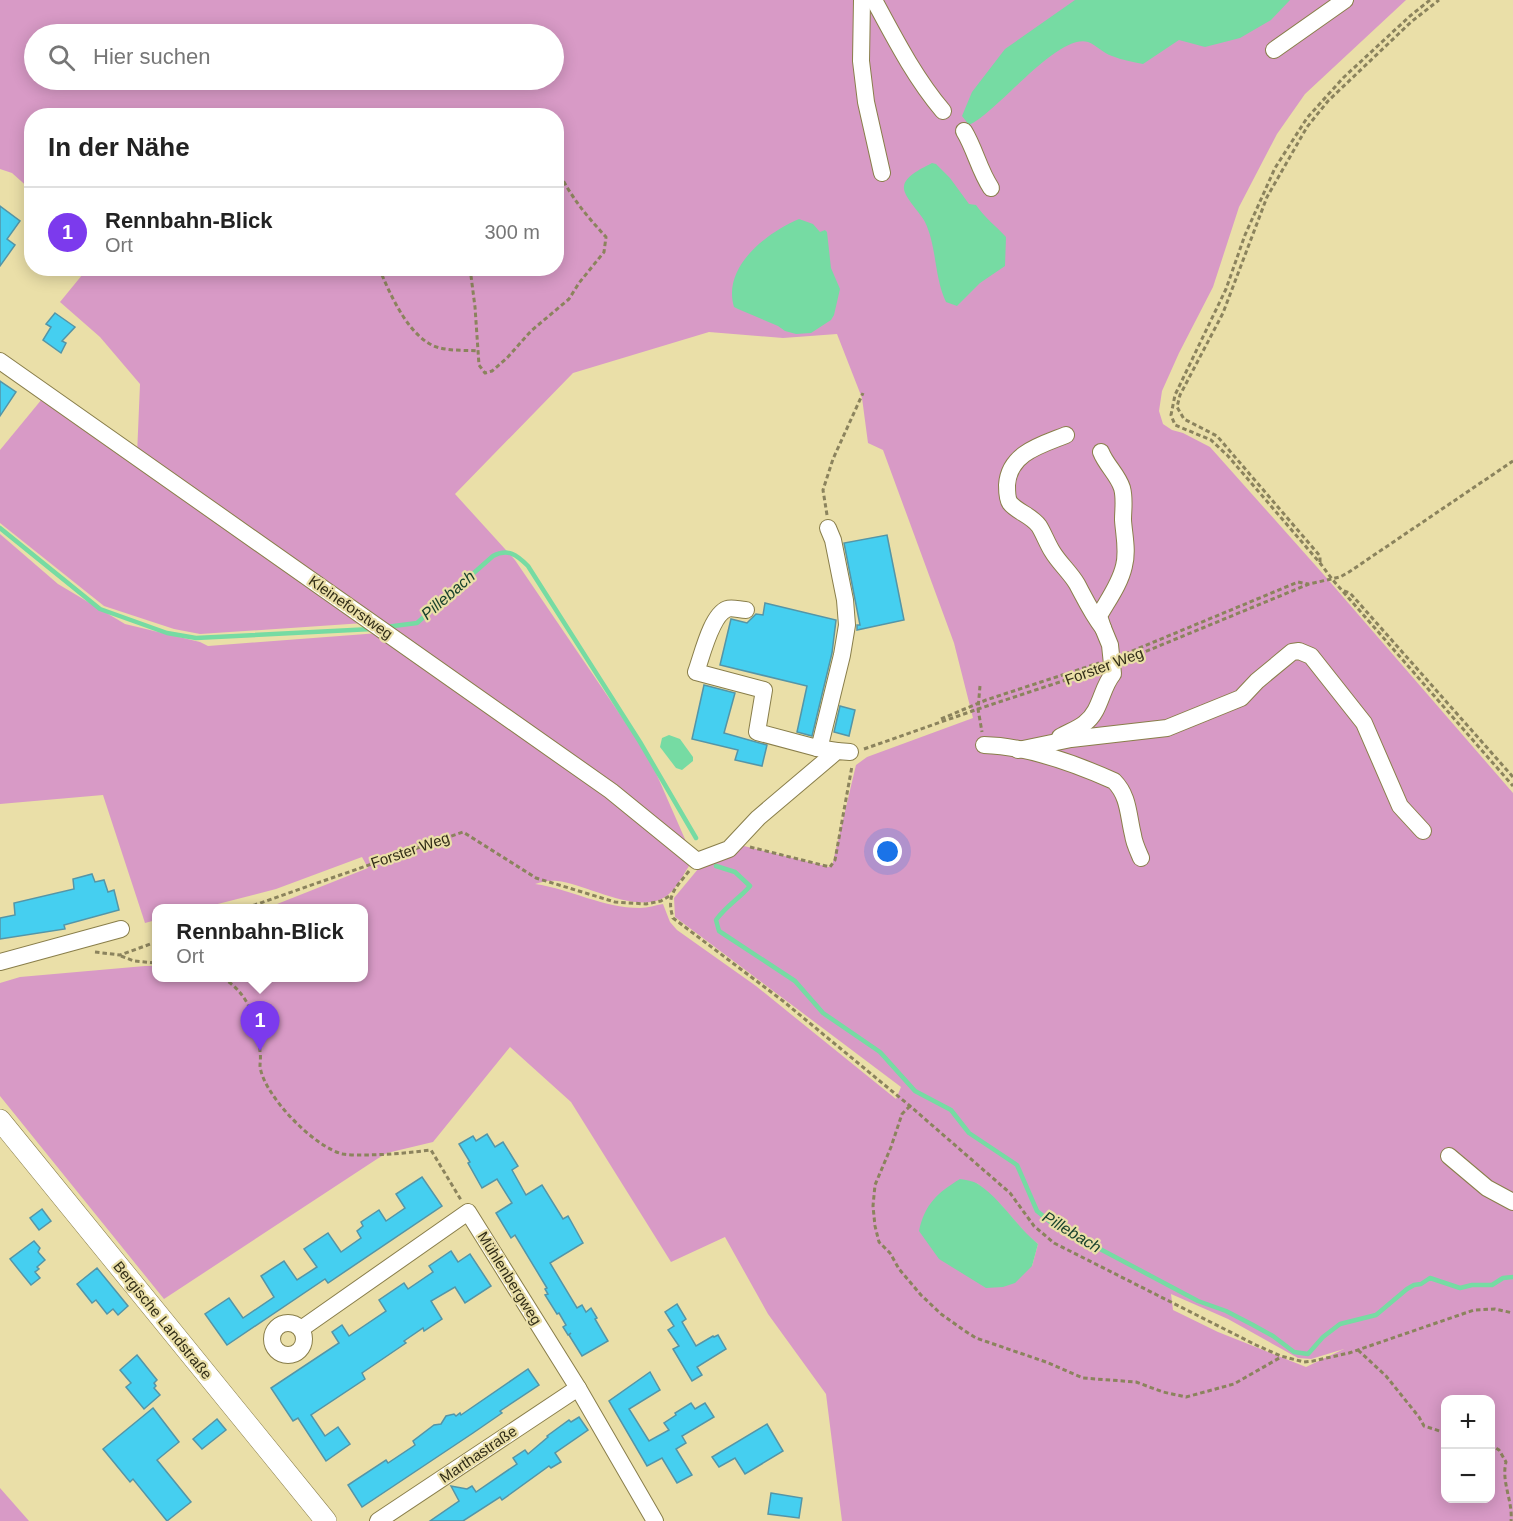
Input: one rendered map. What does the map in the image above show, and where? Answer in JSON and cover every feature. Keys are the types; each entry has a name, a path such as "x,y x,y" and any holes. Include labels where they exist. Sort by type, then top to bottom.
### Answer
{"main road":[{"name":"Bergische Landstraße","path":"0,1119 326,1521"}],"street":[{"path":"862,0 861,61 866,102 882,173"},
{"path":"874,0 904,57 943,111"},
{"path":"1274,50 1345,0"},
{"path":"964,131 982,174 991,188"},
{"name":"Kleineforstweg","path":"0,361 611,791 698,861"},
{"path":"1066,435 1046,442 1021,456 1007,477 1006,493 1010,504 1029,516 1038,525 1052,552 1071,575 1085,602 1103,628"},
{"path":"1053,743 1066,733 1086,723 1104,693 1106,682 1113,674 1110,645 1100,616 1116,587 1124,566 1125,502 1121,485 1104,461 1101,452"},
{"path":"817,748 821,741 843,655 847,625 845,600 833,540 828,528"},
{"path":"746,610 729,608 720,613 696,672 764,690 758,732 817,748 847,752"},
{"path":"1018,750 1053,743 1167,728 1241,698 1279,662 1292,652 1299,651 1311,656 1351,704 1364,723 1400,806 1423,831"},
{"path":"984,745 1037,752 1114,781 1123,790 1133,838 1141,858"},
{"path":"698,861 729,849 758,818 847,752"},
{"path":"0,962 121,929"},
{"path":"1449,1156 1487,1188 1513,1202"},
{"name":"Mühlenbergweg","path":"301,1329 468,1212 578,1388 655,1521"},
{"name":"Marthastraße","path":"378,1521 578,1388"}],"path":[{"path":"1430,0 1343,78 1307,118 1290,144 1260,198 1226,289 1180,383 1171,415 1175,425 1211,440 1228,456 1513,786"},
{"path":"1320,563 1320,556 1217,436 1184,419 1177,407 1180,395 1223,313 1267,197 1307,127 1328,101 1411,22 1438,0"},
{"path":"471,276 476,308 479,365 485,373 492,371 507,358 531,331 569,299 604,252 606,237 585,214 564,183"},
{"path":"383,276 403,318 432,345 441,348 478,351"},
{"path":"828,528 823,490 833,459 863,393"},
{"name":"Forster Weg","path":"847,752 1112,665 1309,584 1332,579 1349,572 1379,554 1513,461"},
{"path":"1343,591 1350,593 1513,777"},
{"path":"980,686 978,709 984,745"},
{"path":"736,843 830,867 835,860 847,752"},
{"name":"Forster Weg","path":"260,904 463,832 536,878 615,902 646,904 661,901 671,895"},
{"path":"698,861 671,895 670,906 673,918 783,1001 910,1106 1010,1193 1034,1226 1054,1243 1223,1329 1283,1356 1304,1362 1358,1349 1474,1310 1513,1313"},
{"path":"74,943 79,950 120,955 134,961 152,963"},
{"path":"120,955 152,943"},
{"path":"228,982 240,990 248,1003 256,1026 260,1068 277,1101 306,1132 342,1154 389,1156 430,1150 463,1203"},
{"path":"910,1106 902,1114 891,1148 875,1185 873,1206 875,1226 879,1242 921,1295 941,1314 965,1331 976,1338 1046,1362 1083,1378 1136,1382 1163,1392 1186,1397 1234,1384 1283,1356"},
{"path":"1358,1349 1386,1376 1424,1426 1441,1431"},
{"path":"1495,1447 1506,1462 1504,1472 1512,1509 1511,1521"}],"shaded area":[{"path":"0,0 1406,0 1305,94 1277,134 1239,207 1213,287 1162,391 1159,411 1163,424 1210,447 1513,793 1513,1521 842,1521 826,1394 768,1314 725,1237 671,1262 571,1102 510,1047 433,1142 387,1153 164,1299 0,1096 0,983 20,977 145,966 152,966 152,982 368,982 368,904 277,904 368,868 362,857 276,889 218,904 152,904 152,921 145,923 103,795 0,804 0,534 58,584 125,624 200,642 208,646 379,633 502,717 688,861 689,866 670,893 659,900 645,903 615,898 570,883 546,881 535,884 613,905 643,908 663,904 670,922 677,930 756,986 896,1099 901,1087 675,917 674,898 703,863 740,845 832,866 856,765 867,757 973,718 954,643 883,450 868,443 862,398 837,334 783,338 709,332 573,373 455,494 515,560 649,757 688,846 137,455 140,384 100,337 60,302 81,276 564,276 564,108 24,108 24,184 12,173 0,169","holes":["977,1183 1038,1244 1032,1266","1171,1294 1228,1319 1298,1358 1311,1359 1344,1349 1306,1367 1218,1332 1173,1310"]},
{"path":"1075,0 1290,0 1271,20 1240,38 1205,47 1179,40 1143,64 1112,56 1088,42 1075,42 1060,49 1044,61 981,118 969,125 962,116 972,92 1005,49"},
{"path":"932,163 950,178 969,204 976,205 1006,237 1005,266 980,283 957,306 946,302 939,282 929,232 923,218 904,190 908,178"},
{"path":"799,219 813,224 820,232 825,230 827,232 831,268 840,289 831,320 811,333 796,334 734,307 732,292 734,278 750,253 773,233"},
{"path":"42,399 364,623 200,634 174,629 104,606 0,523 0,450"},
{"path":"669,735 680,739 693,757 693,761 682,770 676,768 660,747 662,738"},
{"path":"960,1179 976,1183 987,1190 1038,1244 1032,1266 1015,1283 1003,1287 986,1288 939,1259 919,1231 925,1213 933,1200"},
{"path":"0,1488 29,1521 0,1521"}],"building":[{"path":"0,206 20,221 7,239 15,245 0,266"},
{"path":"55,313 75,327 62,341 66,343 61,353 43,340 51,327 46,324"},
{"path":"0,381 16,392 0,416"},
{"path":"887,535 904,620 857,630 857,625 860,625 844,543"},
{"path":"765,603 836,620 832,653 812,736 797,732 807,686 720,665 731,619 747,623 756,614 763,615"},
{"path":"704,685 735,693 724,733 767,745 762,766 735,760 738,750 692,739"},
{"path":"840,706 855,710 849,736 834,732"},
{"path":"92,874 95,882 104,880 108,892 114,890 119,910 64,925 65,929 0,939 0,918 15,915 14,903 74,889 73,879"},
{"path":"487,1134 495,1147 503,1142 518,1166 512,1170 526,1195 542,1185 563,1219 568,1216 583,1243 550,1263 577,1308 582,1305 586,1312 591,1308 608,1341 582,1356 569,1335 571,1333 568,1335 563,1327 566,1325 559,1313 557,1314 545,1295 548,1294 545,1289 547,1288 515,1235 511,1238 496,1213 512,1203 497,1179 482,1188 459,1144 473,1136 476,1141"},
{"path":"422,1177 442,1206 328,1283 325,1279 227,1345 205,1314 229,1298 243,1318 274,1297 261,1276 284,1261 297,1280 317,1267 304,1249 328,1233 341,1252 361,1238 357,1231 363,1226 361,1222 379,1210 386,1221 405,1208 396,1194"},
{"path":"42,1209 51,1221 39,1230 30,1218"},
{"path":"34,1241 40,1248 38,1252 45,1260 35,1272 40,1278 31,1285 10,1259"},
{"path":"451,1251 458,1262 470,1254 491,1286 465,1303 455,1287 431,1301 442,1319 404,1341 406,1343 362,1373 365,1379 311,1415 325,1436 338,1427 350,1444 326,1461 298,1418 293,1421 271,1388 339,1343 332,1332 342,1325 349,1336 386,1311 379,1300 404,1283 408,1289 433,1272 429,1266"},
{"path":"97,1268 128,1306 118,1315 113,1309 107,1314 96,1300 92,1303 77,1284"},
{"path":"677,1304 686,1319 682,1322 696,1346 718,1335 726,1349 697,1367 702,1375 692,1381 673,1349 679,1346 668,1330 674,1326 665,1312"},
{"path":"137,1355 157,1380 154,1388 160,1395 144,1409 126,1387 131,1383 120,1370"},
{"path":"528,1369 539,1385 500,1411 502,1413 473,1433 362,1507 348,1485 386,1460 388,1463 415,1445 413,1441 434,1425 441,1424 446,1416 454,1414 456,1416 460,1413 461,1415"},
{"path":"650,1372 660,1390 629,1409 649,1441 669,1430 664,1423 691,1403 695,1409 705,1403 714,1417 682,1436 686,1443 676,1449 692,1475 677,1483 662,1458 647,1466 609,1401"},
{"path":"153,1408 179,1442 157,1460 191,1502 167,1521 133,1479 130,1482 103,1449"},
{"path":"579,1417 588,1430 555,1453 561,1462 551,1468 549,1466 502,1500 500,1497 463,1521 430,1521 459,1501 451,1486 467,1489 472,1486 476,1492 517,1464 513,1458 525,1450 528,1454 569,1420 571,1422"},
{"path":"217,1419 226,1430 202,1449 193,1439"},
{"path":"767,1424 783,1451 745,1474 735,1458 719,1467 712,1457"},
{"path":"771,1493 802,1498 799,1518 768,1514"}],"waterway":[{"name":"Pillebach","path":"0,528 100,609 167,633 196,638 372,629"},
{"name":"Pillebach","path":"386,627 417,623 493,556 503,553 516,556 528,566 640,742 696,838"},
{"name":"Pillebach","path":"716,866 735,872 750,886 716,920 719,931 795,981 823,1013 880,1052 915,1091 951,1110 969,1133 1017,1165 1037,1211 1053,1224 1198,1301 1226,1311 1253,1325 1273,1336 1294,1352 1308,1354 1323,1337 1340,1324 1376,1315 1407,1289 1430,1278 1460,1288 1472,1285 1492,1285 1503,1278 1513,1277"}],"place":[{"name":"Rennbahn-Blick","path":"260,1051"}]}
